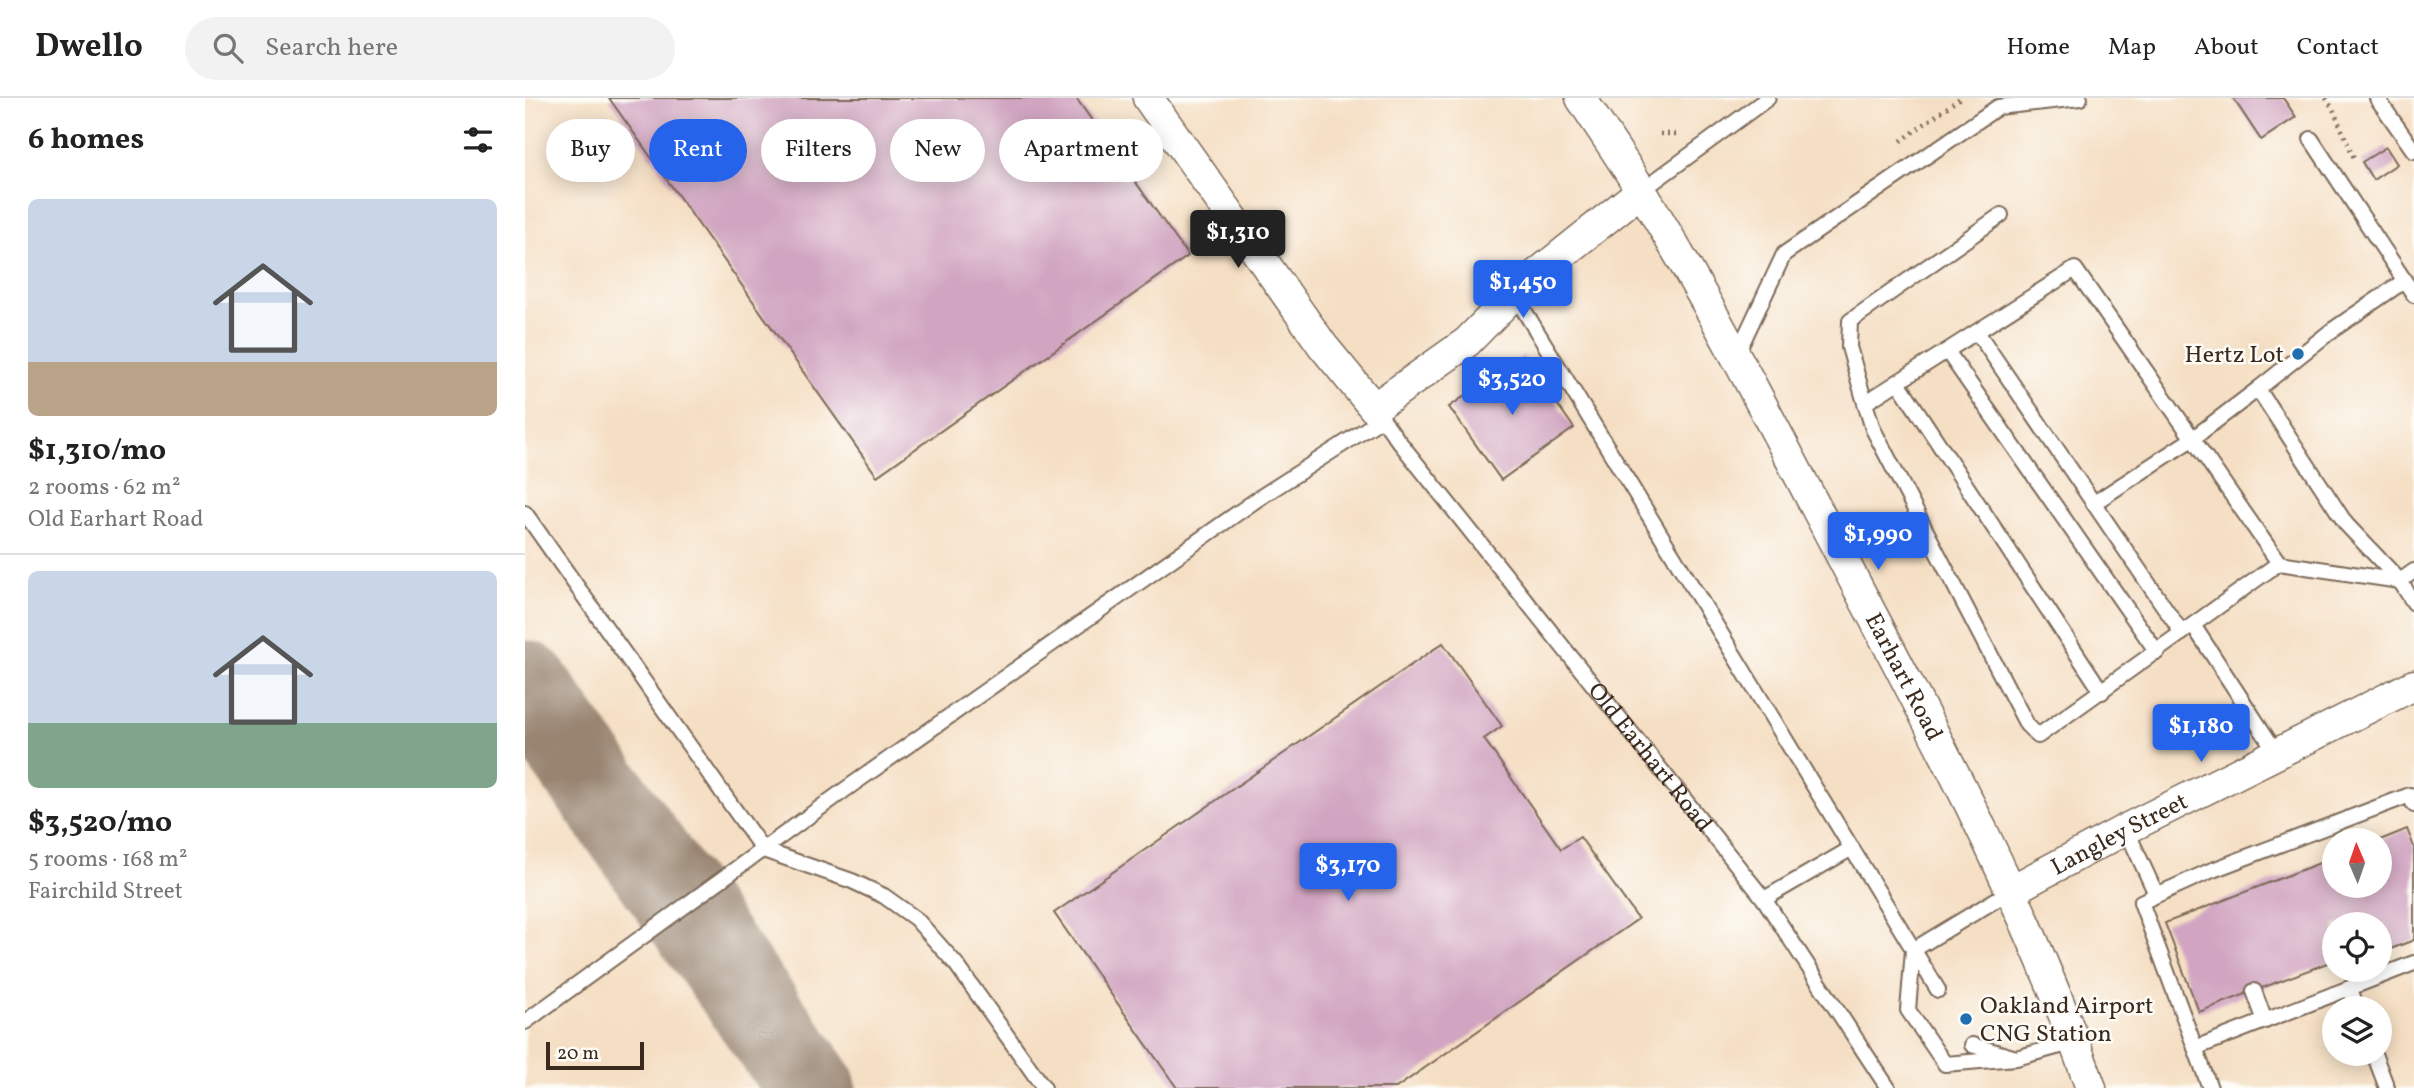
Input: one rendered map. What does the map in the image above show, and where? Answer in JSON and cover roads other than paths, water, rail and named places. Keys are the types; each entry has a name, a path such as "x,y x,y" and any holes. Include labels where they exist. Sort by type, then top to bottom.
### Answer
{"street":[{"path":"1148,98 1323,346 1378,413 1467,342 1514,294 1641,191"},
{"name":"Earhart Road","path":"1581,98 1641,191 1736,356 1967,796 2012,890 2075,1042 2091,1088"},
{"name":"Langley Street","path":"2012,890 2126,829 2414,685"}],"lane":[{"path":"1641,191 1768,98"},
{"path":"1736,356 1784,254 1999,107 2080,98"},
{"path":"2377,98 2414,152"},
{"path":"2311,139 2414,295"},
{"path":"2001,215 1850,321 1849,347 1873,429 2027,725 2038,736 2279,563 2400,582 2414,571"},
{"path":"1865,403 2075,269 2279,563"},
{"path":"2094,503 2192,439 2331,331 2404,281"},
{"path":"1514,294 1938,990"},
{"path":"1977,332 2094,503 2278,755"},
{"path":"1947,351 2157,652"},
{"path":"1898,382 2102,692"},
{"path":"2258,389 2346,524 2400,582 2414,603"},
{"name":"Old Earhart Road","path":"1378,413 1764,899 1888,1088"},
{"path":"525,1022 846,789 1378,413"},
{"path":"525,513 763,850 863,886 884,896 916,919 956,964 1044,1088"},
{"path":"2210,1088 2141,902 2210,871 2410,794 2414,805"},
{"path":"2126,829 2156,894"},
{"path":"1764,899 1852,848"},
{"path":"1913,950 2012,890"},
{"path":"1913,950 1908,1010 1945,1064 2016,1058 2075,1042"},
{"path":"2195,1048 2414,963"},
{"path":"2350,989 2353,996"},
{"path":"2254,991 2265,1021"},
{"path":"1972,1045 2016,1058"},
{"path":"2379,1066 2387,1088"}],"place":[{"name":"Hertz Lot","path":"2298,354"},
{"name":"Oakland Airport CNG Station","path":"1966,1019"}]}
